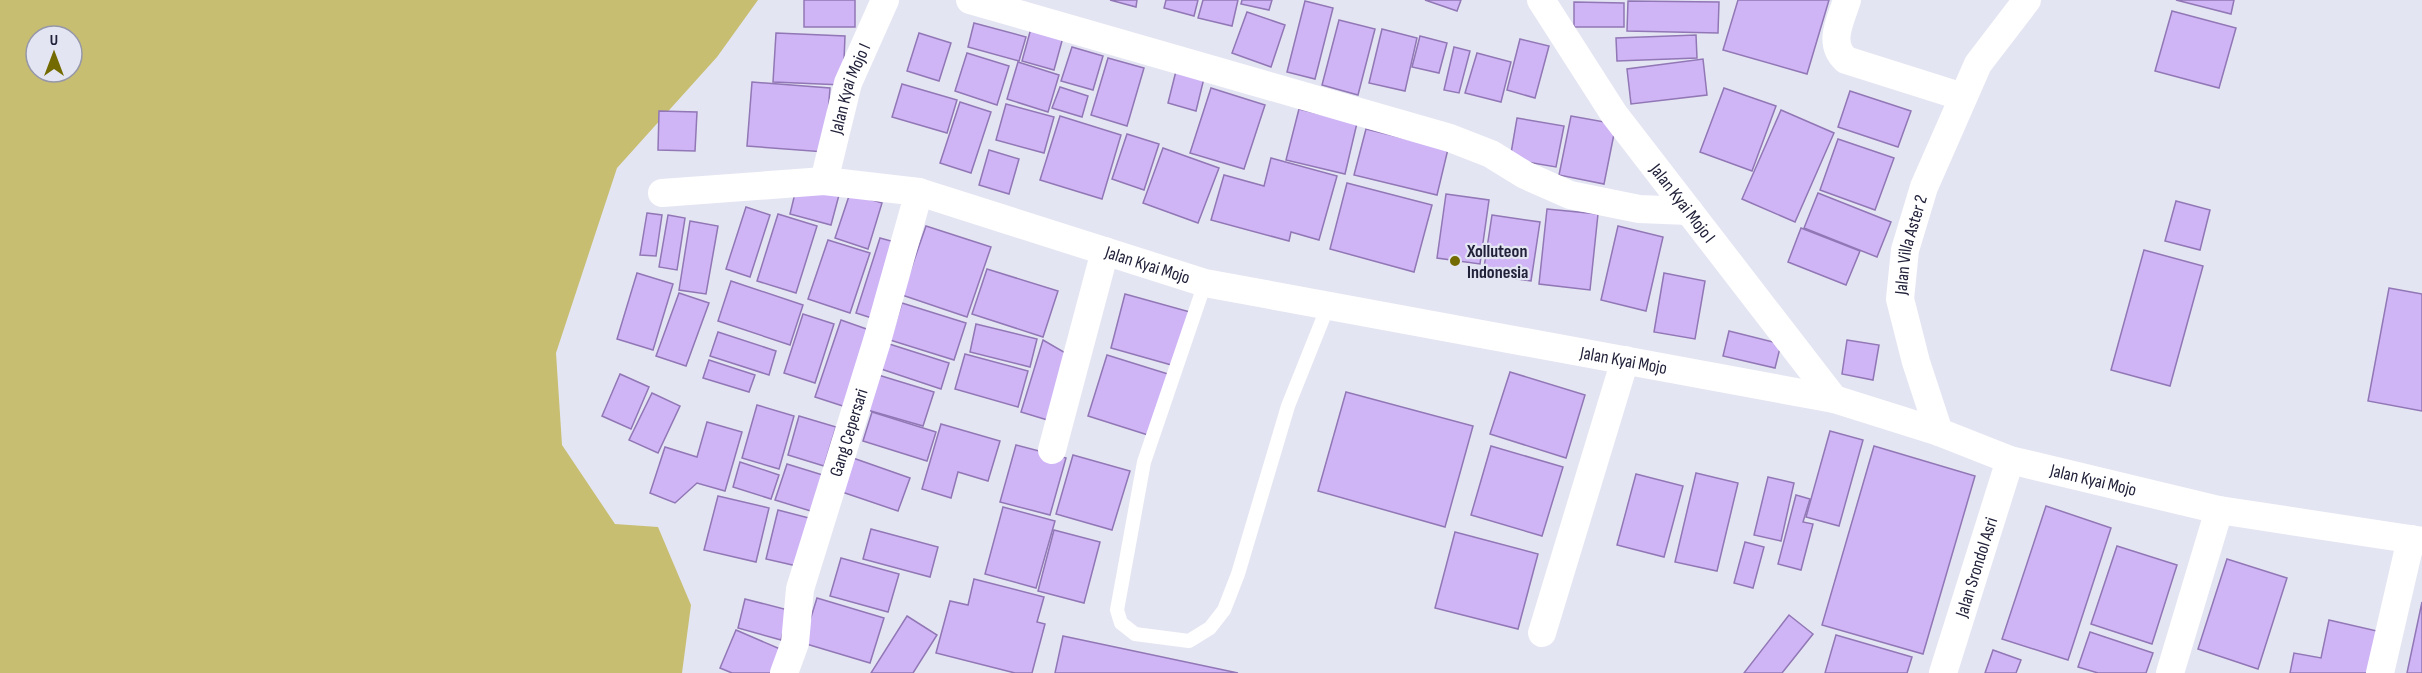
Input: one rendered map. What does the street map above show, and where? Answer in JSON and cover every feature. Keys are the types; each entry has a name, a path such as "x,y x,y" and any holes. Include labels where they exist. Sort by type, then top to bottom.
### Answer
{"street":[{"name":"Jalan Kyai Mojo I","path":"824,181 848,83 885,0"},
{"path":"970,0 1450,138 1491,154 1525,175 1570,195 1639,209 1689,211"},
{"name":"Jalan Kyai Mojo I","path":"1541,0 1614,114 1834,399"},
{"path":"1847,0 1835,37 1838,54 1846,60 1963,97"},
{"name":"Jalan Villa Aster 2","path":"1939,432 1916,362 1900,299 1905,250 1924,187 1978,64 2027,0"},
{"name":"Jalan Kyai Mojo","path":"662,194 824,181 919,192 1205,283 1834,399 1939,432 2010,460 2220,510 2416,540"},
{"name":"Gang Cepersari","path":"784,673 795,643 800,589 877,341 919,192"},
{"path":"1052,450 1105,251"},
{"path":"1542,633 1625,360"},
{"name":"Jalan Srondol Asri","path":"1943,673 2010,460"},
{"path":"2170,673 2220,510"},
{"path":"2380,673 2416,540"}],"lane":[{"path":"1205,283 1144,462 1117,610 1121,623 1135,634 1189,641 1210,628 1224,610 1238,574 1288,406 1328,306"}],"shaded area":[{"path":"0,0 758,0 717,57 617,168 556,353 562,445 615,524 658,527 691,605 682,673 0,673"}],"building":[{"path":"804,0 855,0 855,27 804,27"},
{"path":"1110,0 1137,0 1136,7"},
{"path":"1166,0 1198,0 1194,16 1164,8"},
{"path":"1203,0 1238,0 1232,26 1198,18"},
{"path":"1242,0 1272,0 1269,10 1241,4"},
{"path":"1425,0 1461,0 1457,11"},
{"path":"1738,0 1829,0 1807,74 1723,50"},
{"path":"2176,0 2234,0 2231,14"},
{"path":"1305,1 1333,8 1315,79 1287,72"},
{"path":"1628,1 1719,2 1718,33 1627,31"},
{"path":"1574,2 1624,3 1624,27 1574,27"},
{"path":"2172,11 2236,28 2219,88 2155,71"},
{"path":"1247,12 1285,25 1271,67 1232,53"},
{"path":"1339,20 1375,29 1358,95 1322,85"},
{"path":"1033,21 1065,30 1054,70 1022,61"},
{"path":"974,23 1026,37 1019,61 968,47"},
{"path":"1382,29 1417,38 1405,91 1369,83"},
{"path":"776,33 845,36 843,85 773,82"},
{"path":"919,33 951,43 939,81 907,71"},
{"path":"1696,35 1697,58 1617,61 1616,38"},
{"path":"1420,36 1447,43 1439,73 1412,67"},
{"path":"1520,39 1549,46 1535,98 1507,90"},
{"path":"1072,47 1103,56 1093,90 1061,81"},
{"path":"1454,47 1470,51 1459,93 1444,90"},
{"path":"967,53 1009,66 997,105 955,91"},
{"path":"1477,53 1511,62 1501,102 1465,93"},
{"path":"1108,58 1144,68 1127,126 1091,115"},
{"path":"1703,59 1707,95 1631,104 1627,69"},
{"path":"1018,62 1059,75 1048,112 1007,99"},
{"path":"1177,67 1205,74 1196,111 1168,103"},
{"path":"752,82 830,88 825,152 747,146"},
{"path":"902,84 957,100 947,133 892,117"},
{"path":"1060,87 1088,96 1082,117 1052,108"},
{"path":"1211,88 1265,105 1244,169 1190,153"},
{"path":"1724,88 1776,106 1752,171 1700,152"},
{"path":"1850,91 1911,111 1898,147 1838,127"},
{"path":"960,102 991,112 971,173 940,163"},
{"path":"1006,104 1054,117 1044,153 996,140"},
{"path":"1299,109 1357,123 1345,174 1286,160"},
{"path":"1781,110 1834,133 1795,222 1742,199"},
{"path":"659,111 697,112 695,151 658,150"},
{"path":"1060,116 1121,135 1102,199 1040,180"},
{"path":"1571,116 1616,124 1604,184 1559,175"},
{"path":"1517,118 1564,126 1556,167 1510,159"},
{"path":"1366,129 1448,149 1437,195 1354,175"},
{"path":"1127,134 1159,144 1144,190 1112,179"},
{"path":"1838,139 1894,158 1875,210 1820,190"},
{"path":"1163,148 1219,168 1198,223 1143,203"},
{"path":"989,150 1019,159 1009,194 979,185"},
{"path":"1271,158 1337,176 1319,240 1291,232 1289,241 1211,220 1224,175 1264,186"},
{"path":"1347,183 1432,205 1414,272 1330,249"},
{"path":"797,185 839,195 831,225 790,214"},
{"path":"850,193 882,203 868,249 835,238"},
{"path":"1818,193 1891,222 1877,257 1804,228"},
{"path":"1446,194 1489,200 1480,264 1437,258"},
{"path":"2176,201 2210,210 2200,250 2165,241"},
{"path":"746,207 770,215 750,277 726,269"},
{"path":"1547,209 1598,214 1590,290 1539,284"},
{"path":"647,213 662,215 656,256 640,255"},
{"path":"778,214 817,226 796,293 757,281"},
{"path":"668,215 685,218 677,270 659,267"},
{"path":"1492,215 1540,222 1531,281 1483,274"},
{"path":"690,221 718,226 706,294 679,290"},
{"path":"926,226 991,247 967,317 902,295"},
{"path":"1618,226 1663,237 1646,311 1601,300"},
{"path":"1801,228 1860,251 1846,285 1788,262"},
{"path":"880,238 902,244 878,320 856,313"},
{"path":"828,240 870,253 850,313 808,299"},
{"path":"2144,250 2203,266 2170,386 2111,370"},
{"path":"987,269 1058,291 1043,337 972,314"},
{"path":"637,273 673,284 653,350 617,339"},
{"path":"1664,273 1705,281 1695,339 1654,332"},
{"path":"731,281 803,305 790,345 718,321"},
{"path":"2389,288 2422,294 2422,411 2368,401"},
{"path":"679,293 709,303 686,366 656,356"},
{"path":"1125,294 1190,312 1175,366 1111,348"},
{"path":"902,303 966,323 954,360 890,340"},
{"path":"803,314 834,324 815,383 784,373"},
{"path":"841,320 875,332 849,408 815,397"},
{"path":"976,324 1037,339 1030,367 970,352"},
{"path":"1729,331 1781,344 1775,368 1723,356"},
{"path":"718,332 776,351 769,375 710,356"},
{"path":"1043,340 1069,355 1054,422 1021,412"},
{"path":"1847,340 1879,345 1873,380 1842,374"},
{"path":"883,342 949,363 941,389 875,367"},
{"path":"965,354 1028,371 1018,407 955,389"},
{"path":"1107,355 1168,374 1148,435 1088,416"},
{"path":"709,360 755,375 749,392 703,378"},
{"path":"1510,372 1585,395 1566,458 1490,434"},
{"path":"620,374 649,387 631,429 602,416"},
{"path":"875,374 934,392 923,426 864,409"},
{"path":"1346,392 1473,426 1445,527 1318,491"},
{"path":"652,393 680,406 658,453 629,440"},
{"path":"757,405 794,416 779,469 742,458"},
{"path":"872,412 936,432 927,461 863,441"},
{"path":"799,416 836,427 824,466 788,455"},
{"path":"707,422 742,432 725,491 697,483 675,503 650,493 665,447 697,457"},
{"path":"941,424 1000,441 988,481 958,472 951,498 922,489"},
{"path":"1830,431 1863,440 1839,526 1806,517"},
{"path":"1016,445 1066,458 1050,515 1000,502"},
{"path":"1491,446 1563,467 1542,536 1471,515"},
{"path":"1874,446 1975,476 1923,654 1822,625"},
{"path":"1073,455 1130,471 1112,530 1056,514"},
{"path":"853,458 910,478 898,511 842,492"},
{"path":"740,462 779,475 771,499 733,487"},
{"path":"787,464 826,476 814,512 775,500"},
{"path":"1696,473 1738,483 1717,571 1675,562"},
{"path":"1636,474 1683,486 1664,557 1617,545"},
{"path":"1768,477 1794,483 1781,541 1754,535"},
{"path":"1796,495 1810,499 1803,522 1813,524 1801,570 1778,564"},
{"path":"718,496 769,508 756,562 704,550"},
{"path":"2046,506 2111,528 2068,660 2002,639"},
{"path":"1003,507 1055,521 1036,588 985,574"},
{"path":"778,510 809,518 797,566 766,559"},
{"path":"871,529 938,547 930,577 863,559"},
{"path":"1054,530 1100,542 1084,603 1038,591"},
{"path":"1455,532 1538,554 1518,629 1435,608"},
{"path":"1745,542 1764,547 1753,588 1734,583"},
{"path":"2117,546 2177,565 2152,644 2091,624"},
{"path":"841,558 899,574 888,612 830,596"},
{"path":"2227,559 2287,578 2258,669 2198,649"},
{"path":"974,579 1044,597 1037,622 1045,624 1032,673 1015,673 936,653 950,601 968,605"},
{"path":"817,598 884,618 870,663 803,643"},
{"path":"745,599 788,610 781,640 738,628"},
{"path":"2422,602 2422,673 2407,673"},
{"path":"1789,615 1813,634 1782,673 1744,673"},
{"path":"907,616 937,635 913,673 871,673"},
{"path":"2329,620 2377,631 2368,673 2290,673 2294,653 2321,658"},
{"path":"736,630 787,652 778,673 732,673 720,668"},
{"path":"2090,632 2153,653 2146,673 2098,673 2078,667"},
{"path":"1836,635 1912,657 1907,673 1825,673"},
{"path":"1063,636 1238,673 1055,673"},
{"path":"1993,650 2021,660 2016,673 1985,673"}],"place":[{"name":"Xolluteon Indonesia","path":"1455,261"}]}
